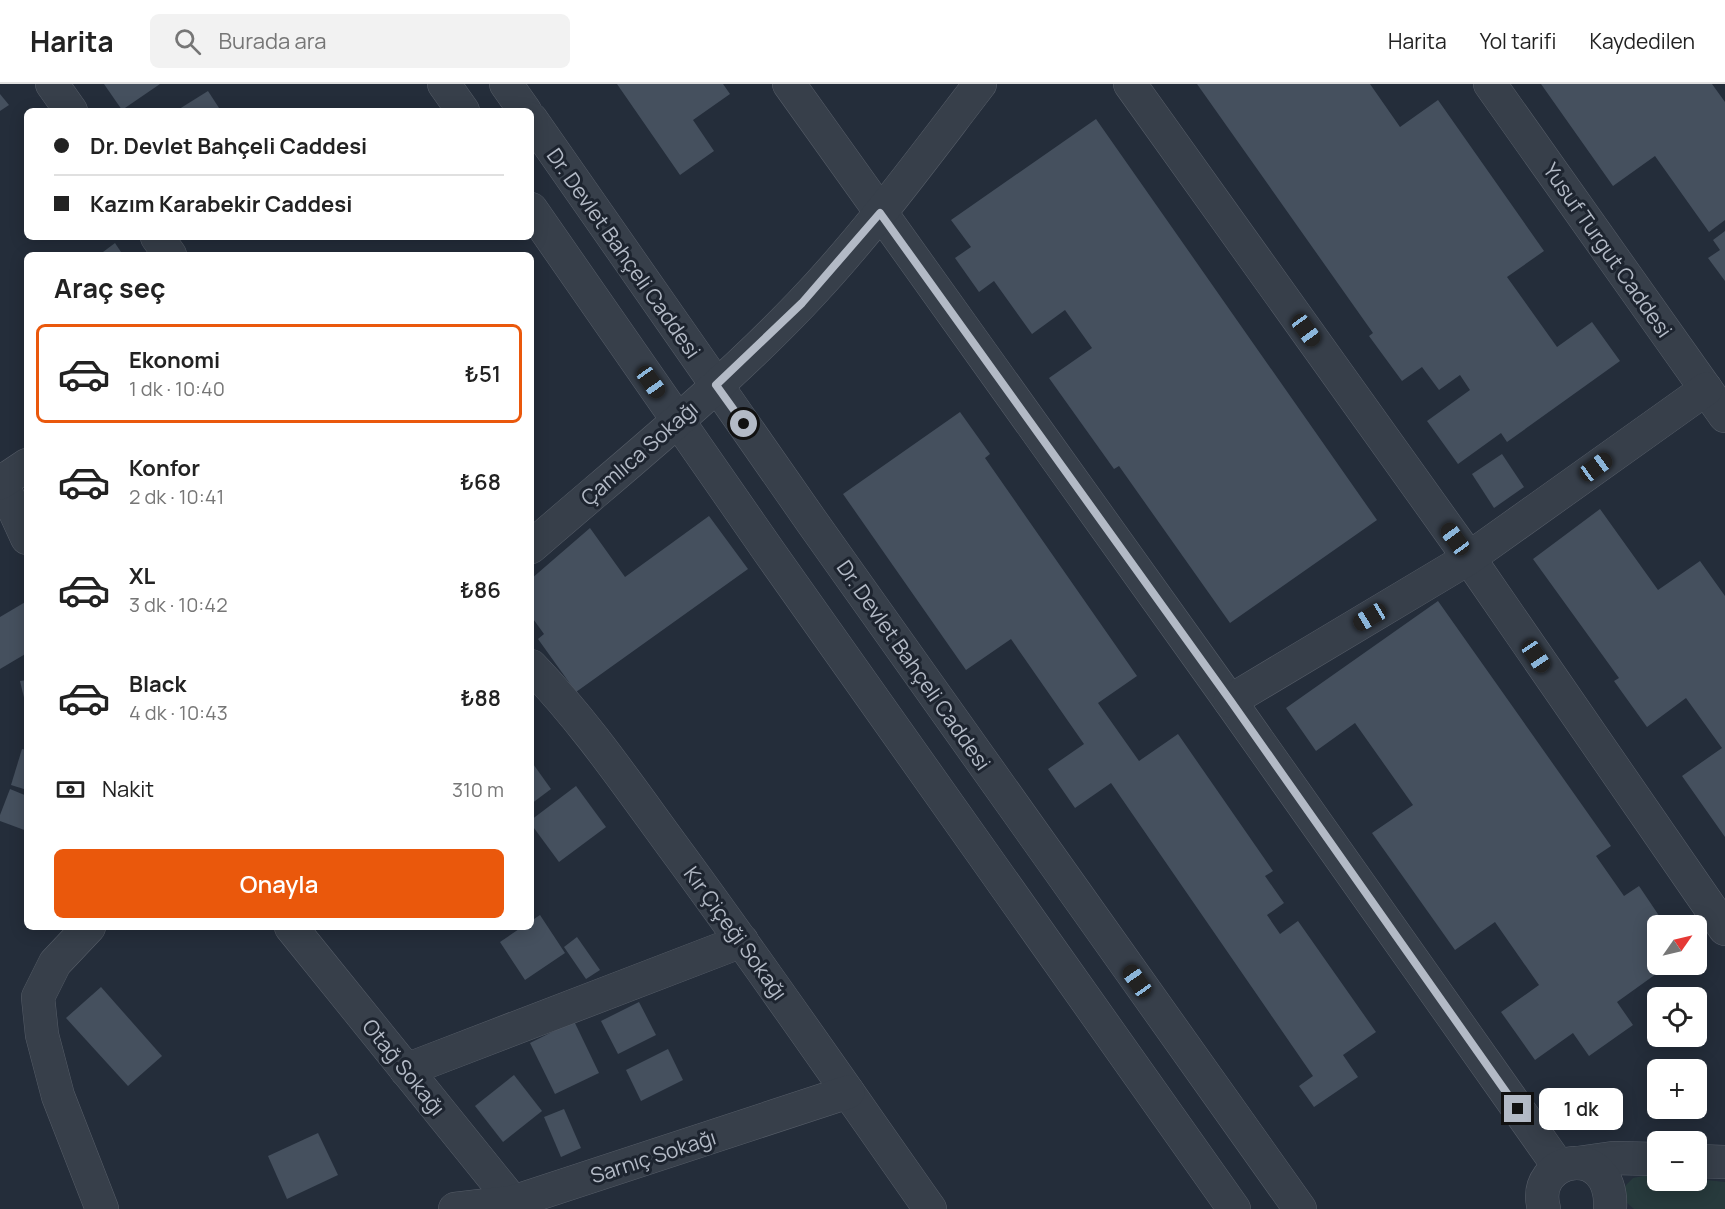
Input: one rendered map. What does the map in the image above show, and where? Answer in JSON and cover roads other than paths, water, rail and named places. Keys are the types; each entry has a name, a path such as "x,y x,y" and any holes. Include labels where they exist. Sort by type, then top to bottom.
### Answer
{"street":[{"path":"52,84 68,108"},
{"path":"444,84 461,108"},
{"path":"506,84 523,108"},
{"path":"789,84 1230,700 1569,1165"},
{"name":"Çamlıca Sokağı","path":"534,544 716,385 802,303 880,213 980,84"},
{"path":"1130,84 1469,558 1725,929"},
{"name":"Yusuf Turgut Caddesi","path":"1490,84 1725,416"},
{"name":"Dr. Devlet Bahçeli Caddesi","path":"534,124 1300,1209"},
{"path":"534,213 677,420 1234,1209"},
{"path":"1230,700 1469,558 1706,389"},
{"path":"7,477 24,529"},
{"name":"Kır Çiçeği Sokağı","path":"534,669 598,744 742,941 930,1209"},
{"path":"86,930 56,963 38,997 42,1035 58,1096 102,1209"},
{"name":"Otağ Sokağı","path":"293,930 406,1070 523,1207"},
{"path":"406,1070 742,941"},
{"name":"Sarnıç Sokağı","path":"455,1209 523,1207 848,1092"},
{"path":"1544,1209 1542,1196 1544,1184 1550,1174 1569,1165 1613,1158 1647,1159"},
{"path":"1707,1161 1725,1162"},
{"path":"1569,1165 1587,1164 1601,1173 1608,1183 1611,1194 1609,1208"}]}
